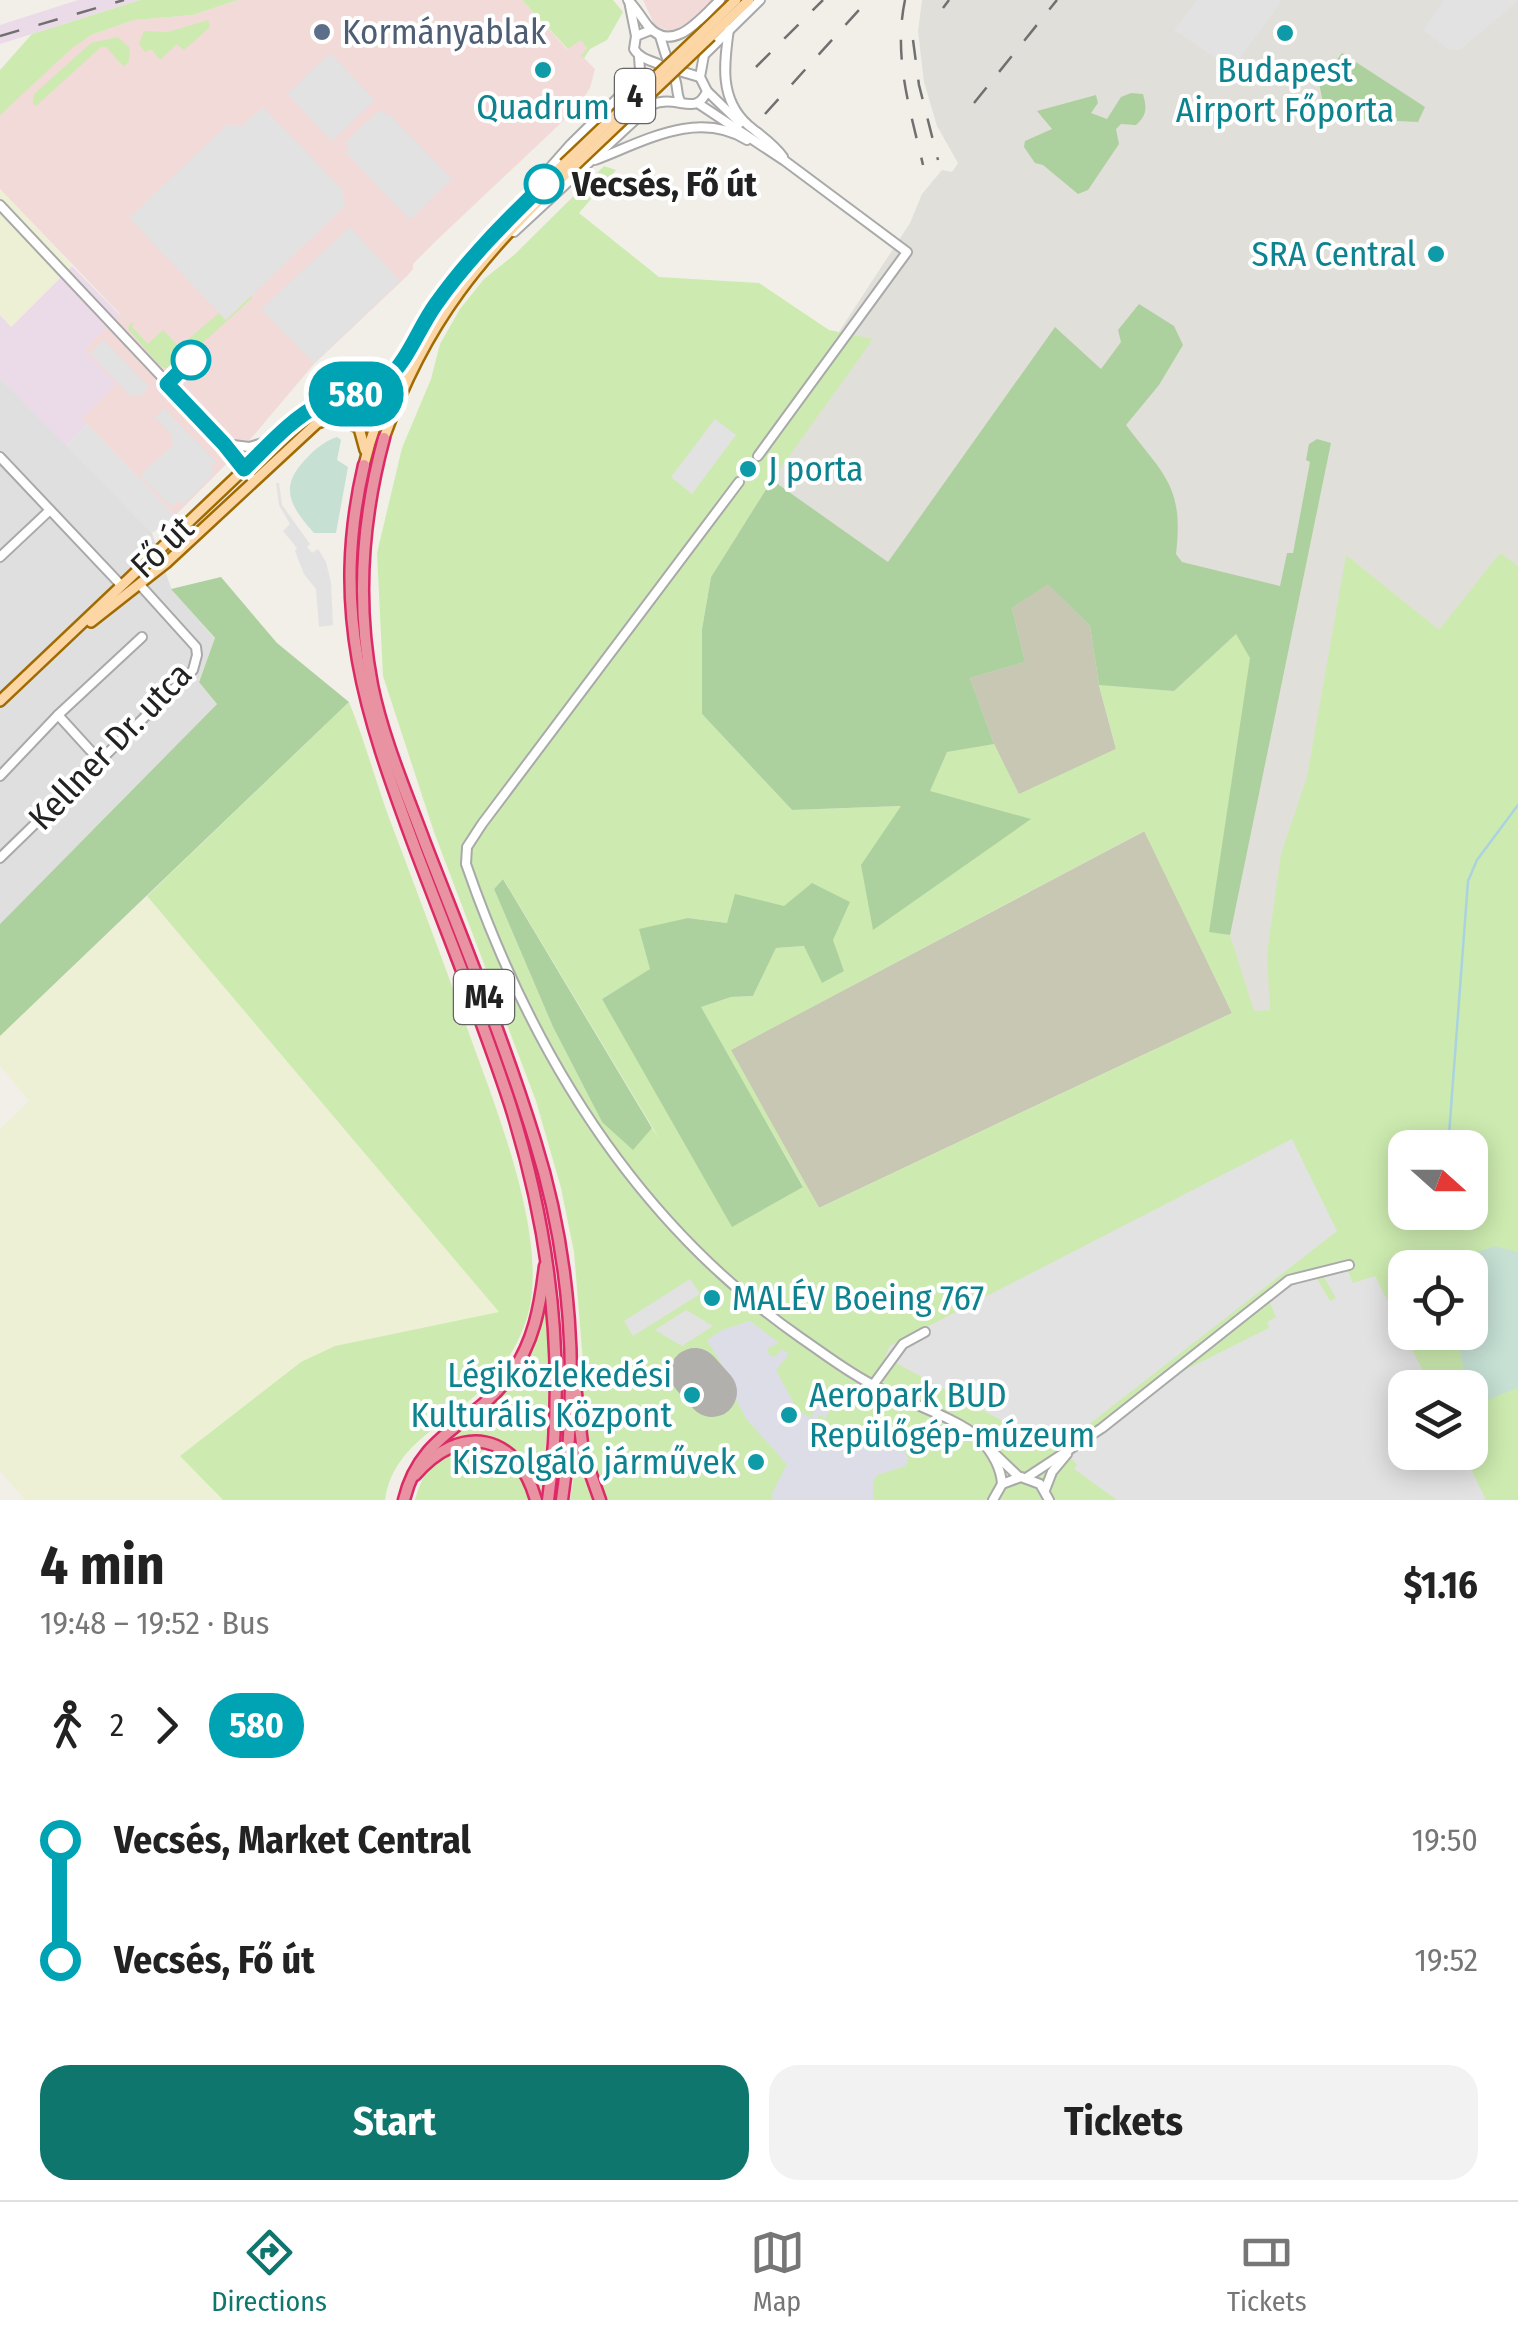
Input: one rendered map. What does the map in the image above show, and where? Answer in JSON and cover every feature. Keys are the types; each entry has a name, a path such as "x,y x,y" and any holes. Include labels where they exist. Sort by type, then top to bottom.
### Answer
{"highway":[{"name":"M4","path":"384,438 366,517 363,558 372,687 392,755 536,1145 562,1259 571,1366 562,1500"},
{"name":"M4","path":"364,466 352,536 349,594 361,688 382,760 510,1103 535,1194 553,1299 557,1384 548,1500"},
{"path":"404,1500 419,1460 500,1388 524,1354 540,1305 546,1250"},
{"path":"571,1366 583,1452 600,1500"},
{"path":"408,1484 443,1448 475,1440 499,1447 518,1461 536,1500"}],"main road":[{"name":"4","path":"709,32 736,0"},
{"name":"4","path":"329,401 371,390 398,368 434,306 493,234 709,32 749,0"},
{"name":"4","path":"381,416 398,402 444,310 567,167"},
{"path":"364,466 398,368"},
{"path":"329,401 364,401 381,416 384,438"},
{"name":"Fő út","path":"0,701 277,438 309,411 329,401"},
{"path":"384,438 398,402"},
{"path":"334,415 350,412 381,416"},
{"name":"4","path":"58,646 140,585 308,430 334,415"},
{"path":"334,415 358,428 364,439 364,466"},
{"path":"140,585 150,558"}],"street":[{"path":"493,234 517,202 636,80 639,57 633,44 636,36 628,0 660,36 688,31 720,0"},
{"path":"760,0 704,54 700,78 707,91 786,162"},
{"path":"636,36 651,30"},
{"path":"729,30 724,77 732,106 786,162"},
{"path":"660,36 662,50 672,66 686,76 700,78"},
{"path":"650,60 662,50"},
{"path":"639,57 667,69 676,78 680,100"},
{"path":"676,87 686,76"},
{"path":"699,104 707,91"},
{"path":"491,251 651,105 680,100 689,106 699,104 786,162 908,252 758,456"},
{"path":"590,162 677,128 708,126 734,132 786,162"},
{"path":"0,205 254,481"},
{"path":"224,444 250,447 277,438"},
{"path":"0,457 122,585"},
{"path":"739,482 471,840 466,864 536,1029 573,1096 620,1166 671,1225 730,1282 788,1328 873,1385 971,1432 1022,1478 1045,1490 1049,1500"},
{"path":"0,557 50,510"},
{"name":"Kellner Dr. utca","path":"0,858 193,670 196,647 140,585"},
{"path":"0,776 142,636"},
{"path":"58,715 99,760"},
{"path":"0,838 10,848"},
{"path":"992,1500 1002,1484 1022,1478 1102,1428 1289,1280 1349,1265"},
{"path":"873,1385 904,1344 925,1332"},
{"path":"1045,1490 1052,1472 1073,1447"},
{"path":"988,1448 999,1467 1002,1484"}],"shaded area":[{"path":"78,0 140,0 0,44 0,25"},
{"path":"238,0 522,0 567,49 581,39 587,48 582,56 595,69 590,88 578,107 438,239 413,264 407,276 314,364 248,442 175,516 82,419 84,350 120,314 0,189 0,86 91,35 134,20 193,15"},
{"path":"643,0 715,0 682,30 673,32 655,26"},
{"path":"922,0 1518,0 1518,1500 1488,1470 1488,1370 1416,1370 1400,1350 1488,1350 1488,1250 1388,1250 1388,1335 730,523 820,361 910,223 922,194 942,170 952,172 958,163 937,126 924,82 918,31"},
{"path":"1197,0 1281,2 1239,59 1223,63 1174,30"},
{"path":"1444,0 1518,1 1460,50 1448,49 1423,30"},
{"path":"330,53 375,100 332,141 287,94"},
{"path":"263,107 342,189 345,206 226,320 129,218 226,126 243,125"},
{"path":"379,111 390,115 452,179 410,220 345,152 349,148 344,143"},
{"path":"0,189 72,266 11,327 0,315"},
{"path":"350,227 400,281 314,363 261,309"},
{"path":"72,266 120,315 84,350 116,384 82,418 87,424 66,446 0,378 0,315 12,326"},
{"path":"104,340 149,387 138,397 131,397 90,353"},
{"path":"0,378 152,533 171,588 215,639 199,681 217,704 0,924"},
{"path":"164,408 216,462 210,468 215,472 183,505 178,500 171,507 140,476 174,444 170,440 173,436 155,417"},
{"path":"715,419 736,435 692,494 671,477"},
{"path":"87,424 175,516 152,533 66,446"},
{"path":"337,437 341,440 337,460 348,467 336,533 314,533 294,507 290,489 296,471 311,454"},
{"path":"276,483 282,505 310,544 307,547 312,553 318,549 326,562 333,625 319,627 316,589 304,574 297,548 283,531 290,524 279,505"},
{"path":"1048,583 1090,626 1099,686 1116,749 1018,795 970,678 1025,662 1012,608"},
{"path":"1145,831 1232,1013 819,1208 730,1050"},
{"path":"147,896 500,1313 335,1346 181,1455 222,1500 25,1500 0,1471 0,1129 29,1101 0,1066 0,1036"},
{"path":"1292,1139 1337,1231 1056,1450 885,1357 890,1346"},
{"path":"1495,1246 1518,1252 1518,1388 1488,1400 1488,1370 1465,1370 1460,1350 1488,1350 1488,1250 1483,1250"},
{"path":"1346,1267 1353,1283 1375,1276 1388,1302 1388,1350 1412,1350 1422,1370 1388,1370 1388,1470 1471,1470 1486,1500 1117,1500 1074,1469 1077,1465 1070,1457 1185,1370 1269,1328 1267,1322 1276,1317 1268,1298 1315,1275 1330,1301 1336,1298 1322,1274"},
{"path":"690,1279 700,1294 633,1336 624,1321"},
{"path":"686,1310 713,1326 682,1346 655,1330"},
{"path":"750,1321 779,1343 768,1348 769,1355 775,1357 782,1349 789,1354 776,1370 798,1411 811,1418 819,1402 814,1400 818,1390 827,1395 822,1407 829,1411 826,1418 818,1415 818,1423 870,1439 895,1442 904,1450 906,1466 877,1475 873,1500 774,1500 771,1496 787,1464 747,1420 732,1392 712,1388 703,1378 722,1365 707,1340 722,1330"}],"green space":[{"path":"140,0 238,0 193,15 134,20 91,35 0,115 0,70 32,34"},
{"path":"522,0 613,0 623,12 607,40 590,49 584,58 581,56 587,48 581,40 568,49"},
{"path":"208,20 210,27 184,50 177,44 160,60 151,49 145,52 139,44 144,31 168,32"},
{"path":"118,37 130,48 124,67 106,47 101,47 36,106 33,104 34,94 91,43"},
{"path":"1342,53 1425,107 1418,122 1357,119 1324,108 1319,83"},
{"path":"1143,94 1144,115 1136,125 1121,124 1116,129 1119,144 1088,190 1078,194 1043,165 1035,163 1024,147 1025,141 1052,129 1037,111 1096,95 1098,103 1091,113 1107,119 1121,97"},
{"path":"604,166 616,170 579,213 659,277 759,283 829,330 873,339 772,480 711,577 702,629 702,714 792,810 902,806 1029,819 929,792 947,752 994,744 1019,794 1116,749 1099,685 1174,691 1236,634 1251,658 1209,931 1230,935 1254,1011 1270,1010 1267,954 1281,854 1307,777 1346,555 1439,630 1500,553 1518,566 1518,1500 570,1500 583,1362 574,1252 561,1188 536,1101 434,832 383,676 377,553 402,448 431,379 440,344 460,309 484,279 514,255","holes":["1144,831 1232,1013 819,1208 731,1050","504,880 660,1140 652,1128 602,1122 553,1027 494,889","784,906 832,940 844,971 804,946 776,948 753,996 731,997 700,1007 803,1186 760,1210 602,999 651,969 688,918 727,923"]},
{"path":"249,293 252,298 172,371 160,366 128,329 134,322 132,327 148,344 163,330 179,347 219,313 226,320"},
{"path":"1139,304 1174,326 1183,345 1159,385 1126,425 1161,470 1174,496 1176,554 1182,562 1280,586 1287,553 1293,553 1310,462 1306,460 1309,444 1317,439 1331,443 1230,935 1209,932 1250,658 1236,634 1174,691 1099,685 1090,626 1048,584 1012,608 1025,662 970,678 994,744 947,752 930,791 1031,819 873,930 861,865 901,806 792,810 702,714 702,629 711,577 772,480 888,562 1055,327 1101,369 1121,342 1118,330"},
{"path":"221,577 277,643 349,702 0,1036 0,924 217,704 199,682 215,638 171,589"},
{"path":"349,702 516,1171 532,1252 532,1289 526,1321 504,1365 479,1392 406,1454 389,1483 385,1500 223,1500 180,1456 301,1362 335,1346 499,1312 147,896"},
{"path":"503,879 652,1128 633,1150 602,1122 553,1027 494,889"},
{"path":"812,883 850,902 833,940 844,971 822,983 804,946 776,948 753,996 731,997 701,1007 803,1187 732,1227 602,999 650,969 639,929 688,918 727,923 735,894 784,906"},
{"path":"547,1304 549,1392 543,1495 527,1466 491,1438 460,1437 443,1442 509,1384 531,1349"},
{"path":"472,1446 485,1448 480,1469 484,1471 492,1450 512,1464 530,1500 415,1500 434,1463 450,1451"}],"waterway":[{"path":"1449,1130 1468,881 1477,860 1518,805"}],"runway":[{"path":"695,1373 712,1392"}],"tunnel":[{"path":"739,482 758,456"}],"railway":[{"path":"0,36 124,0"},
{"path":"756,67 823,0"},
{"path":"765,114 868,0"},
{"path":"905,0 902,62 923,165"},
{"path":"943,8 949,0"},
{"path":"974,103 1057,0"},
{"path":"913,40 919,85 938,160"}],"bus line":[{"name":"580","path":"191,360 167,384 244,469 309,411 382,384 398,368 434,306 462,270 544,184"}],"place":[{"name":"Kormányablak","path":"322,32"},
{"name":"Budapest Airport Főporta","path":"1285,33"},
{"name":"Quadrum","path":"543,70"},
{"name":"Vecsés, Fő út","path":"544,184"},
{"name":"SRA Central","path":"1436,254"},
{"name":"J porta","path":"748,469"},
{"name":"MALÉV Boeing 767","path":"712,1298"},
{"name":"Légiközlekedési Kulturális Központ","path":"692,1395"},
{"name":"Aeropark BUD Repülőgép-múzeum","path":"789,1415"},
{"name":"Kiszolgáló járművek","path":"756,1462"}]}
